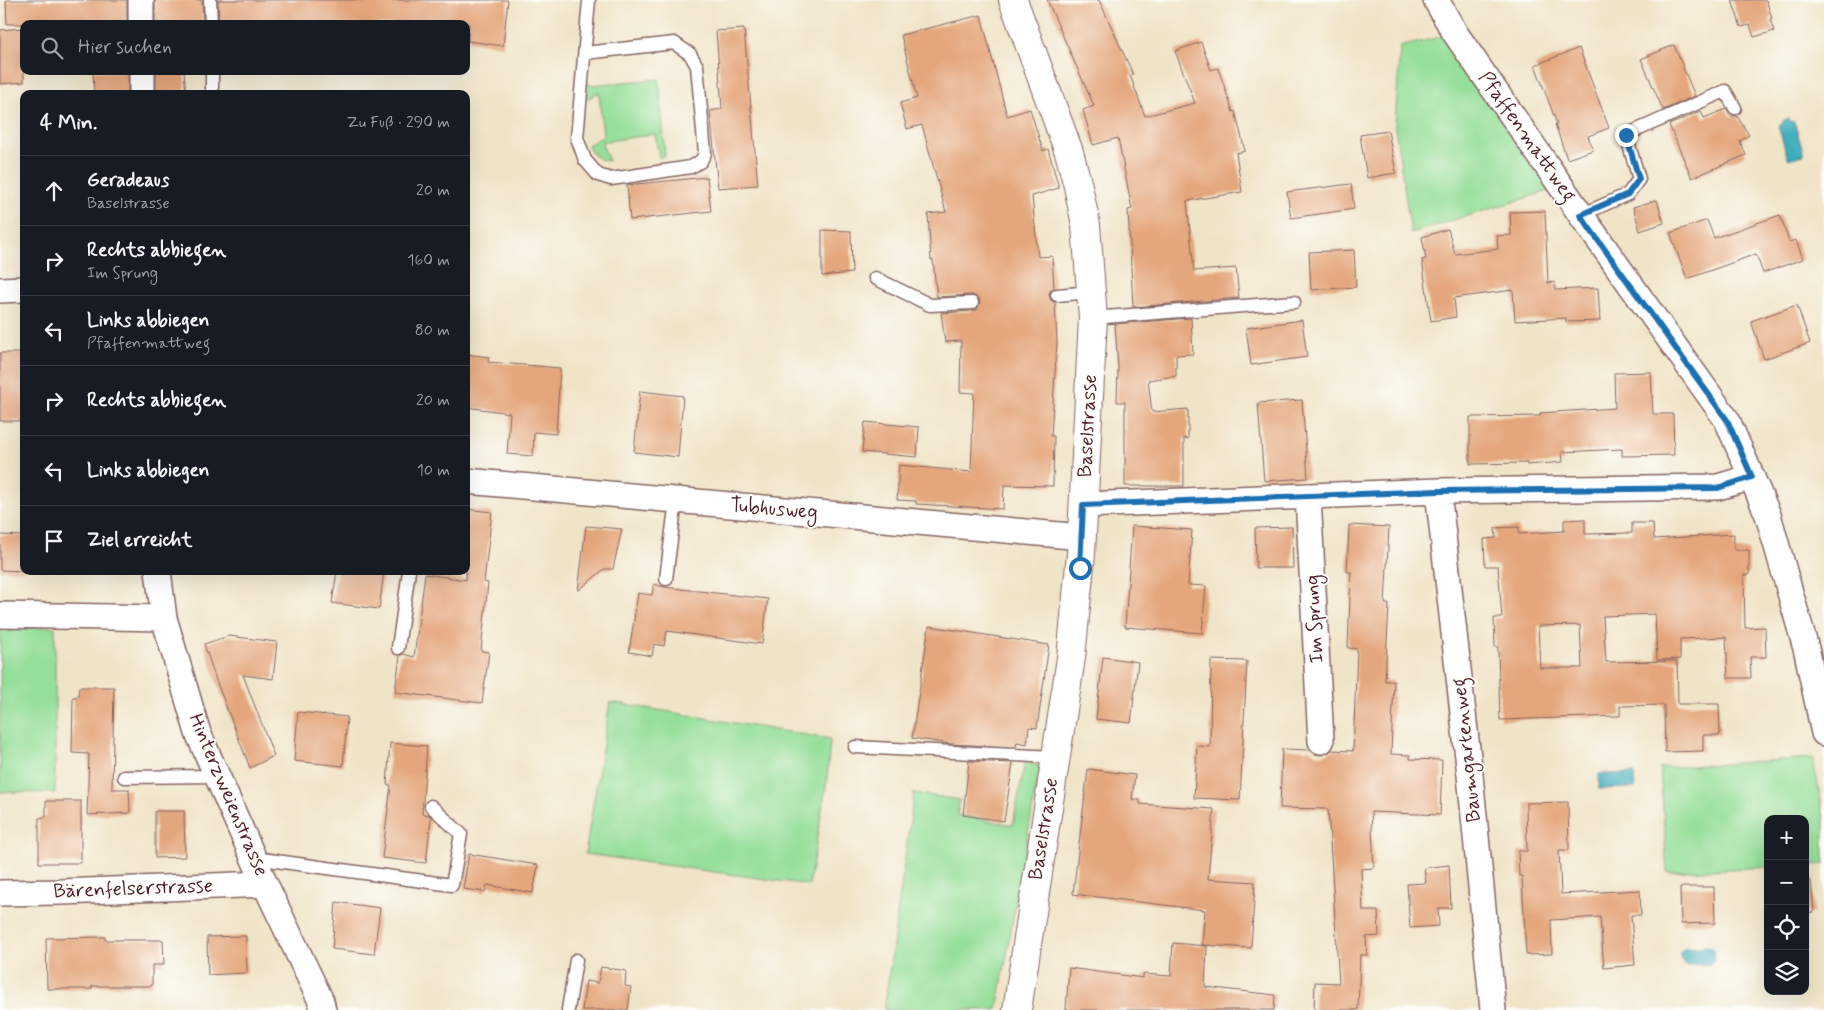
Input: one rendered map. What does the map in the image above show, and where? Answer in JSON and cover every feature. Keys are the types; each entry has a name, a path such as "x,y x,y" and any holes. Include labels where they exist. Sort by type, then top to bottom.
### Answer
{"street":[{"path":"140,0 141,20"},
{"name":"Baselstrasse","path":"1013,0 1066,143 1078,186 1086,225 1092,305 1082,537 1071,658 1017,1010"},
{"name":"Pfaffenmattweg","path":"1436,0 1455,33 1580,215 1727,420 1771,524 1807,652 1824,733"},
{"path":"142,75 142,90"},
{"path":"0,290 20,289"},
{"path":"1083,505 1438,491 1718,488 1752,477"},
{"name":"Tubhusweg","path":"470,481 1082,537"},
{"name":"Baumgartenweg","path":"1438,491 1470,776 1493,1010"},
{"name":"Im Sprung","path":"1308,496 1321,741"},
{"name":"Hinterzweienstrasse","path":"159,575 164,618 198,734 265,884 322,1001 324,1010"},
{"path":"0,615 164,618"},
{"name":"Bärenfelserstrasse","path":"0,892 62,892 265,884"}],"lane":[{"path":"210,0 211,20"},
{"path":"585,53 674,43 690,54 697,66 705,153 700,161 691,167 611,179 598,175 585,160 578,138 589,0"},
{"path":"212,75 212,90"},
{"path":"1580,215 1628,194 1639,179 1626,135 1725,91 1735,108"},
{"path":"875,278 930,305 972,302"},
{"path":"1057,295 1092,305 1294,302"},
{"path":"666,579 676,500"},
{"path":"398,648 409,575"},
{"path":"855,747 1055,757"},
{"path":"124,777 217,776"},
{"path":"254,858 452,885 461,834 432,806"},
{"path":"568,1010 576,960"}],"green space":[{"path":"1455,33 1562,187 1411,233 1395,127 1400,47"},
{"path":"585,77 589,85 659,79 665,156 659,157 655,134 601,142 609,161 598,158 593,154 588,145 603,136 599,92 584,101"},
{"path":"0,627 55,627 55,793 0,792"},
{"path":"610,702 830,739 827,779 809,885 585,854"},
{"path":"1813,758 1824,819 1824,864 1809,865 1809,815 1764,815 1764,867 1667,872 1660,768"},
{"path":"1025,762 1040,766 997,1010 884,1010 914,793 960,800 957,815 1013,825"}],"water":[{"path":"1788,119 1791,122 1794,121 1804,155 1788,159 1778,126"},
{"path":"1634,773 1635,788 1599,789 1599,774"},
{"path":"1707,946 1714,950 1715,959 1710,964 1686,965 1679,954 1684,948"}],"building":[{"path":"6,0 127,0 127,20 20,20 20,24 7,24"},
{"path":"155,0 202,0 203,20 155,20"},
{"path":"218,0 508,0 503,46 470,41 470,20 219,20"},
{"path":"1047,0 1099,0 1133,74 1130,75 1145,116 1195,103 1175,51 1201,42 1211,70 1218,68 1233,112 1235,111 1245,151 1236,153 1242,192 1187,201 1194,271 1236,268 1239,298 1133,307 1128,210 1132,209 1118,138 1093,145 1083,110 1094,106"},
{"path":"1732,0 1766,0 1774,31 1754,37 1750,25 1741,27"},
{"path":"981,15 1007,116 1030,109 1043,151 1048,149 1059,188 1032,196 1038,257 1052,256 1054,288 1050,291 1049,295 1055,303 1057,342 1051,436 1054,436 1053,486 1004,485 1003,509 916,504 916,501 897,500 899,465 971,472 974,393 960,392 961,341 945,342 941,313 977,310 980,303 979,298 972,295 937,297 933,260 931,260 928,214 946,212 922,125 907,129 900,103 917,98 901,35"},
{"path":"20,28 20,75 24,75 24,82 0,84 0,30"},
{"path":"744,29 758,185 718,188 710,111 722,109 716,31"},
{"path":"1674,45 1695,96 1663,110 1641,59"},
{"path":"1579,48 1609,128 1588,136 1593,150 1567,159 1555,124 1557,124 1535,65"},
{"path":"93,75 128,75 128,90 94,90"},
{"path":"156,75 184,75 186,90 156,90"},
{"path":"1726,109 1730,116 1737,116 1749,135 1740,141 1746,155 1692,178 1669,125 1701,111 1704,118"},
{"path":"1388,131 1396,173 1367,178 1360,135"},
{"path":"707,177 711,211 630,220 627,185"},
{"path":"1351,184 1354,209 1291,218 1287,192"},
{"path":"1657,200 1664,223 1640,231 1633,207"},
{"path":"1545,211 1548,283 1555,282 1555,290 1598,288 1600,321 1566,322 1566,318 1515,321 1513,290 1454,298 1456,317 1431,321 1422,260 1426,259 1422,237 1448,229 1455,254 1498,249 1497,236 1511,235 1510,212"},
{"path":"1780,215 1789,242 1796,240 1803,259 1763,273 1756,254 1687,279 1670,233 1707,220 1714,238"},
{"path":"822,230 851,231 852,273 822,276"},
{"path":"1354,250 1356,287 1311,290 1309,252"},
{"path":"1797,305 1810,343 1764,359 1751,321"},
{"path":"1191,318 1193,354 1176,355 1176,376 1148,380 1152,412 1188,409 1188,439 1184,438 1184,486 1125,486 1125,402 1117,402 1118,368 1115,324"},
{"path":"1302,320 1307,357 1251,365 1246,328"},
{"path":"0,353 20,353 20,421 0,421"},
{"path":"470,355 489,357 488,362 560,368 556,434 534,432 533,456 507,454 510,413 470,408"},
{"path":"1651,372 1653,414 1673,414 1674,455 1622,456 1622,449 1562,452 1563,462 1527,465 1527,463 1470,464 1470,417 1540,416 1540,413 1615,408 1614,373"},
{"path":"640,391 683,396 678,457 634,452"},
{"path":"1302,400 1308,478 1264,481 1258,403"},
{"path":"865,422 919,427 917,457 862,452"},
{"path":"470,509 492,512 484,582 488,583 481,651 489,652 482,703 395,692 400,656 403,654 414,657 425,575 466,580 466,575 470,575"},
{"path":"1585,519 1585,534 1632,533 1632,523 1653,523 1654,539 1734,534 1734,550 1749,550 1749,575 1744,575 1745,628 1765,627 1766,657 1750,657 1751,678 1728,678 1726,637 1680,639 1680,659 1657,660 1655,614 1603,616 1606,662 1677,661 1678,704 1719,704 1720,735 1703,735 1703,751 1665,752 1664,705 1620,706 1620,716 1500,720 1498,647 1495,647 1494,618 1502,618 1498,566 1485,566 1484,539 1496,538 1495,528 1519,527 1519,534 1564,531 1564,520","holes":["1580,625 1582,668 1540,668 1538,626"]},
{"path":"1349,525 1389,527 1385,604 1389,604 1385,681 1394,681 1391,754 1410,755 1410,759 1442,760 1440,815 1371,812 1374,868 1361,869 1363,911 1378,911 1379,936 1366,937 1367,955 1360,955 1358,1010 1314,1010 1315,982 1339,983 1328,809 1280,808 1282,749 1310,750 1315,754 1321,755 1331,750 1353,751 1357,649 1348,648 1351,572 1347,572"},
{"path":"586,526 622,529 613,569 604,569 578,591"},
{"path":"1132,526 1192,530 1188,585 1206,586 1202,633 1125,627"},
{"path":"1292,527 1293,568 1256,568 1255,528"},
{"path":"0,535 20,536 20,571 0,570"},
{"path":"336,575 383,575 379,609 332,603"},
{"path":"654,584 664,587 768,599 762,644 667,631 664,646 654,644 652,656 629,652 638,593 652,595"},
{"path":"929,626 1049,645 1037,728 1029,727 1027,744 1017,742 1016,747 951,744 912,738"},
{"path":"229,636 277,642 273,679 243,675 274,756 250,768 204,644"},
{"path":"1103,657 1138,662 1131,723 1096,719"},
{"path":"1211,660 1247,661 1240,800 1194,798 1197,746 1210,747"},
{"path":"79,687 114,687 112,789 129,789 130,813 87,815 89,754 72,753 73,697 78,697"},
{"path":"298,712 347,717 343,766 294,761"},
{"path":"390,743 427,746 422,814 431,817 426,863 382,858 391,785 387,785"},
{"path":"969,761 1013,763 1004,821 963,815"},
{"path":"1088,769 1135,775 1132,799 1140,800 1140,804 1214,809 1208,879 1255,882 1251,948 1202,945 1205,910 1073,894"},
{"path":"46,801 81,801 81,863 39,863 39,818 46,817"},
{"path":"1568,802 1569,850 1559,850 1561,894 1640,890 1641,915 1631,915 1635,965 1604,968 1600,917 1551,920 1552,954 1526,955 1522,876 1519,876 1518,851 1527,851 1526,803"},
{"path":"155,811 184,811 185,857 155,858"},
{"path":"469,854 538,865 533,893 487,885 485,892 463,889"},
{"path":"1449,865 1451,908 1438,908 1439,926 1410,928 1407,884 1426,883 1424,868"},
{"path":"1809,880 1811,880 1814,912 1809,913 1809,905"},
{"path":"1680,887 1714,887 1715,923 1681,924"},
{"path":"336,902 380,908 374,954 332,949"},
{"path":"246,936 247,973 208,975 207,937"},
{"path":"105,937 105,940 163,940 164,965 152,965 152,986 92,986 92,989 47,989 46,938"},
{"path":"1173,943 1207,946 1205,987 1275,995 1274,1010 1066,1010 1069,968 1143,978 1143,974 1171,976"},
{"path":"601,967 626,971 625,986 631,987 628,1010 582,1010 586,981 598,983"}],"route":[{"path":"1080,568 1083,505 1438,491 1718,488 1752,477 1727,420 1580,215 1628,194 1639,179 1626,135"}]}
